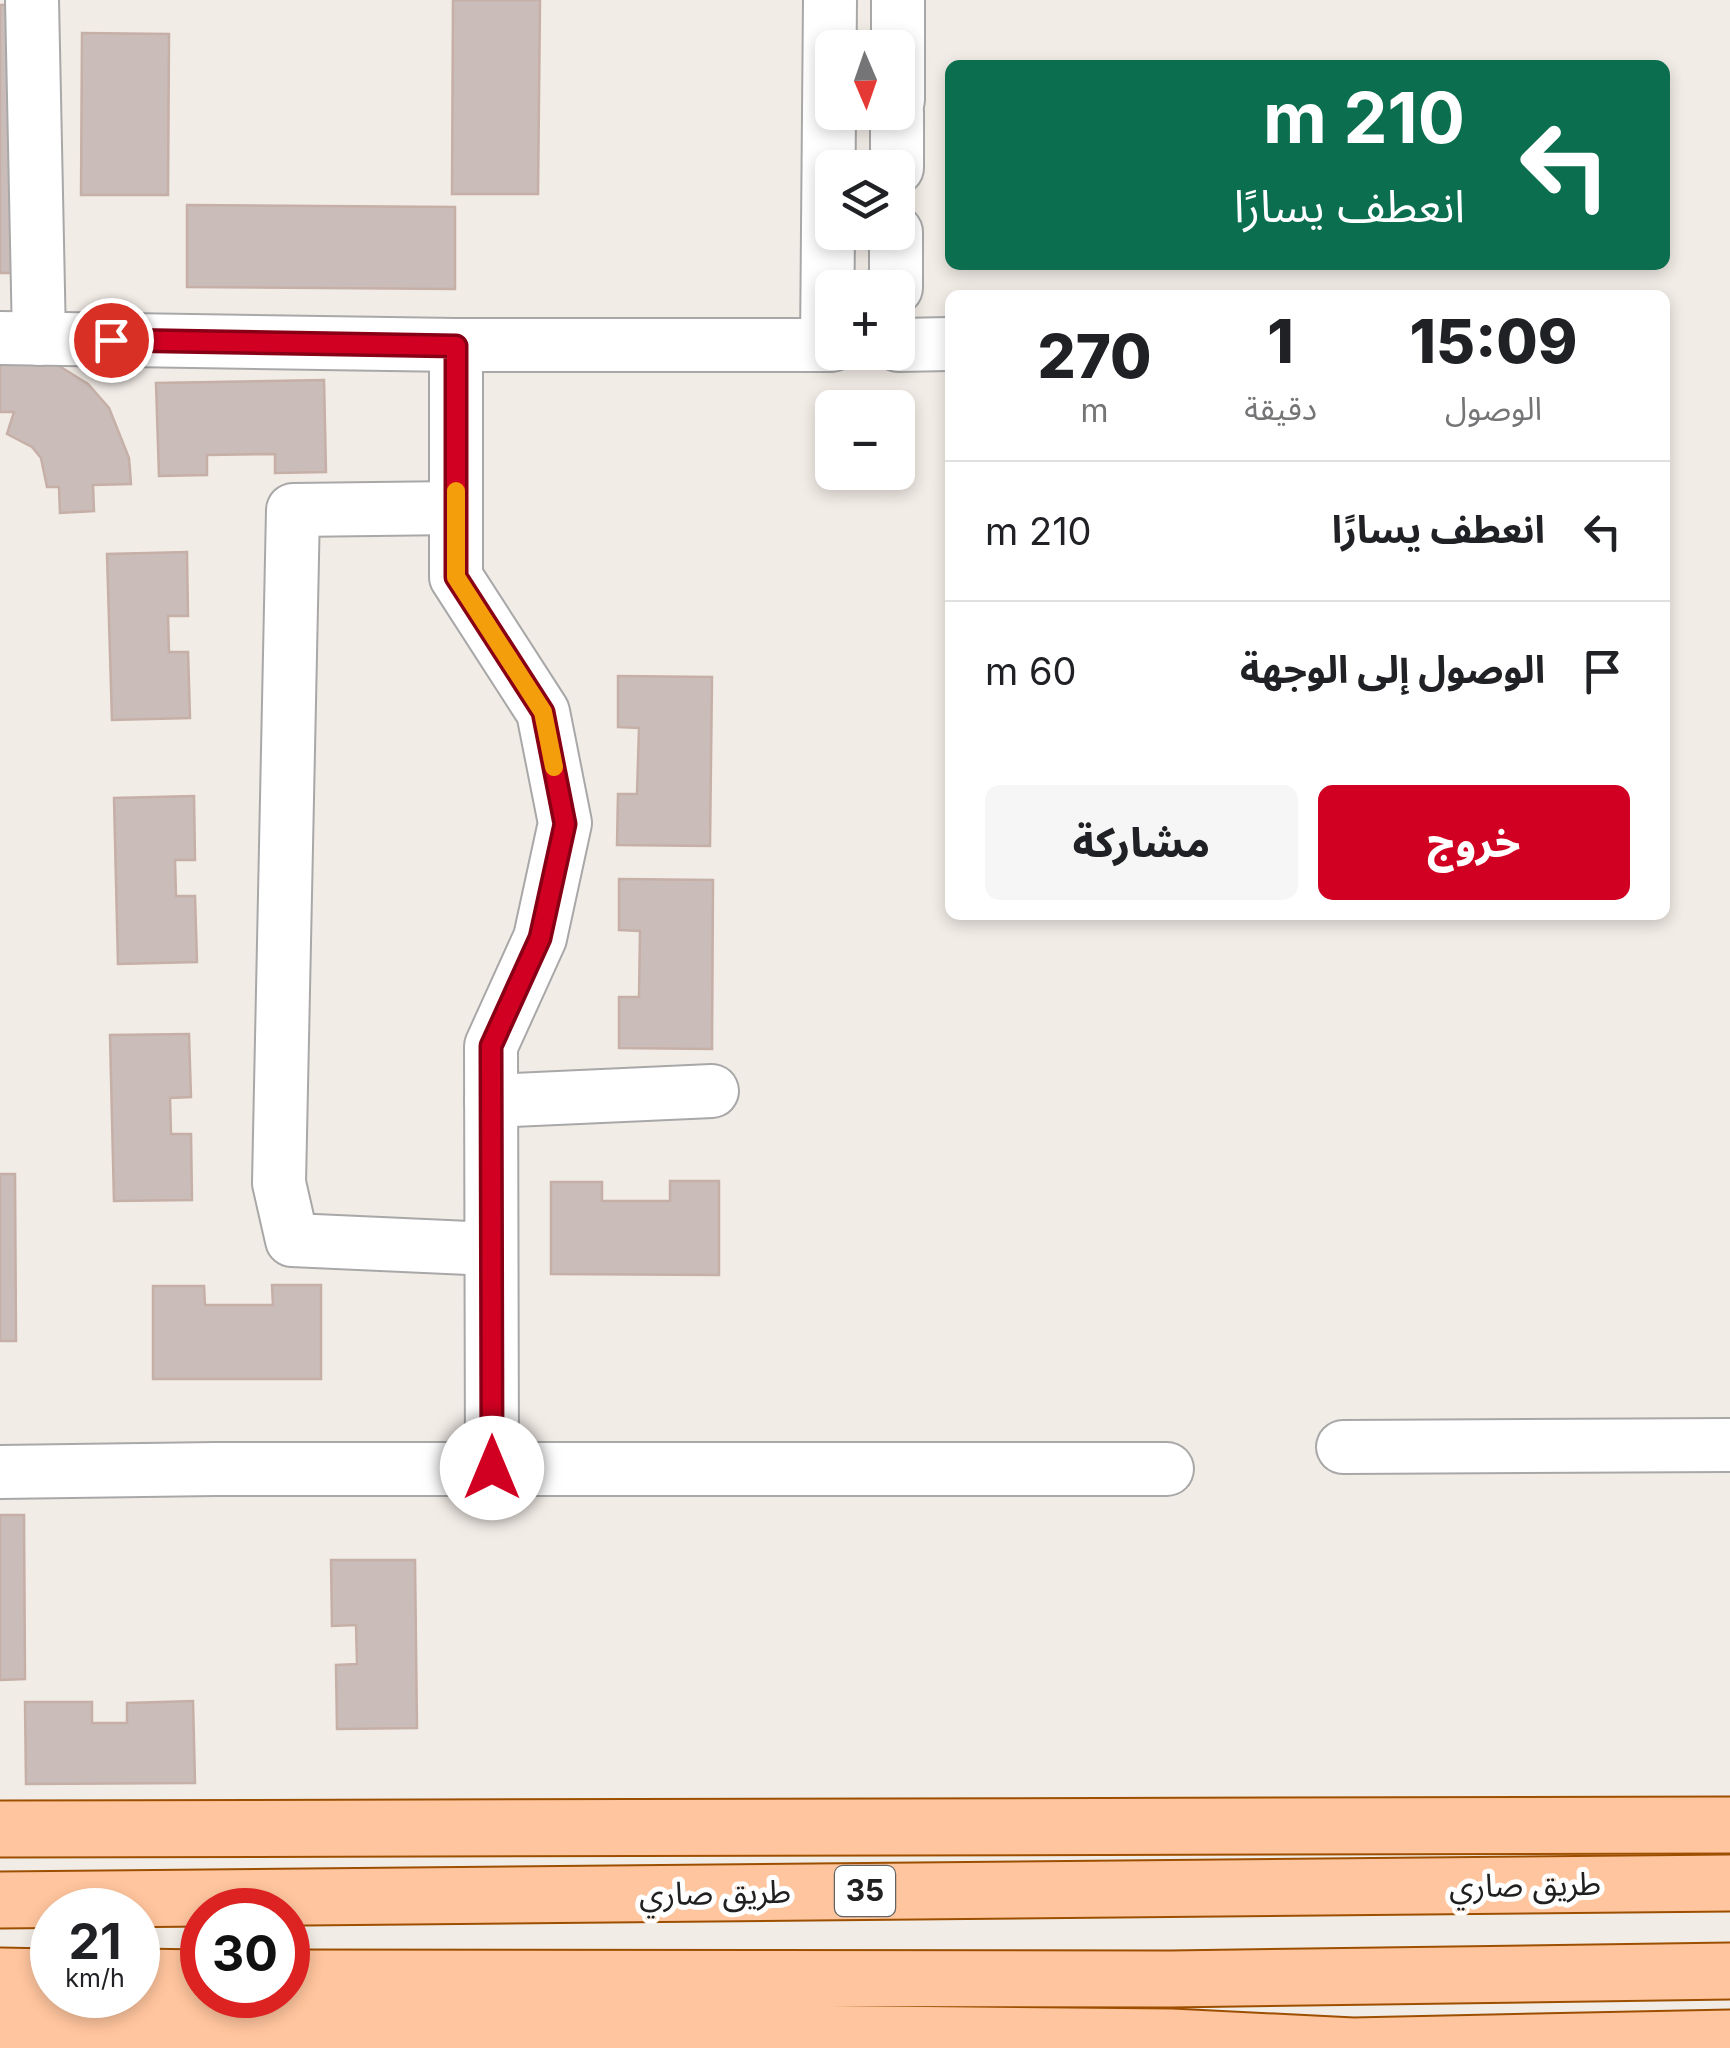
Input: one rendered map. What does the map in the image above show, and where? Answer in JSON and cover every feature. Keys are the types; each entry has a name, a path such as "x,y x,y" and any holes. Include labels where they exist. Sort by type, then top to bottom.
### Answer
{"main road":[{"path":"0,1830 1730,1825"},
{"path":"1591,1826 1594,1884"},
{"path":"258,1829 262,1888"},
{"name":"طريق صاري","path":"310,1897 1730,1883"},
{"name":"طريق صاري","path":"0,1900 180,1898"},
{"path":"310,1978 1170,1979 1730,1972"},
{"path":"0,1976 30,2005"},
{"path":"1170,1979 1171,2037"},
{"path":"149,2018 1171,2037 1354,2047 1481,2047 1730,2038"}],"street":[{"path":"32,0 19,339 456,346 815,344"},
{"path":"830,0 830,270"},
{"path":"898,0 898,30"},
{"path":"915,344 945,344"},
{"path":"456,346 456,577 543,712 565,824 540,938 491,1046 492,1468"},
{"path":"456,508 293,510 278,1183 292,1240 491,1249"},
{"path":"490,1101 712,1091"},
{"path":"1343,1447 1730,1445"},
{"path":"0,1472 1168,1469"}],"building":[{"path":"453,0 540,0 538,194 452,194"},
{"path":"0,5 24,5 23,273 0,273"},
{"path":"82,33 169,34 168,195 81,195"},
{"path":"187,205 455,207 455,289 187,287"},
{"path":"0,351 35,351 88,384 109,408 129,458 131,484 93,485 94,511 60,513 59,487 47,487 41,458 32,447 7,434 14,412 0,412"},
{"path":"324,380 326,472 275,473 275,454 207,455 207,475 159,476 156,383"},
{"path":"187,552 188,616 168,616 169,652 188,652 190,718 112,720 107,554"},
{"path":"618,676 712,677 710,846 617,845 618,794 637,794 639,728 618,727"},
{"path":"194,796 195,860 175,860 176,896 195,896 197,962 118,964 114,798"},
{"path":"619,879 713,880 712,1049 619,1048 619,997 639,997 640,931 619,930"},
{"path":"189,1034 191,1097 170,1098 171,1134 191,1134 192,1200 114,1201 110,1035"},
{"path":"0,1174 15,1174 16,1341 0,1341"},
{"path":"670,1181 719,1181 719,1275 551,1274 551,1182 602,1182 602,1201 670,1201"},
{"path":"272,1285 321,1285 321,1379 153,1379 153,1286 204,1286 205,1305 273,1305"},
{"path":"0,1515 24,1515 25,1679 0,1680"},
{"path":"331,1560 415,1560 417,1728 337,1729 336,1665 357,1664 356,1625 332,1626"},
{"path":"193,1701 195,1783 26,1784 25,1702 92,1702 92,1723 127,1723 127,1703"}],"slow traffic":[{"path":"456,491 456,577 543,712 554,767"}],"route":[{"path":"111,340 456,346 456,577 543,712 565,824 540,938 491,1046 492,1468"}]}
